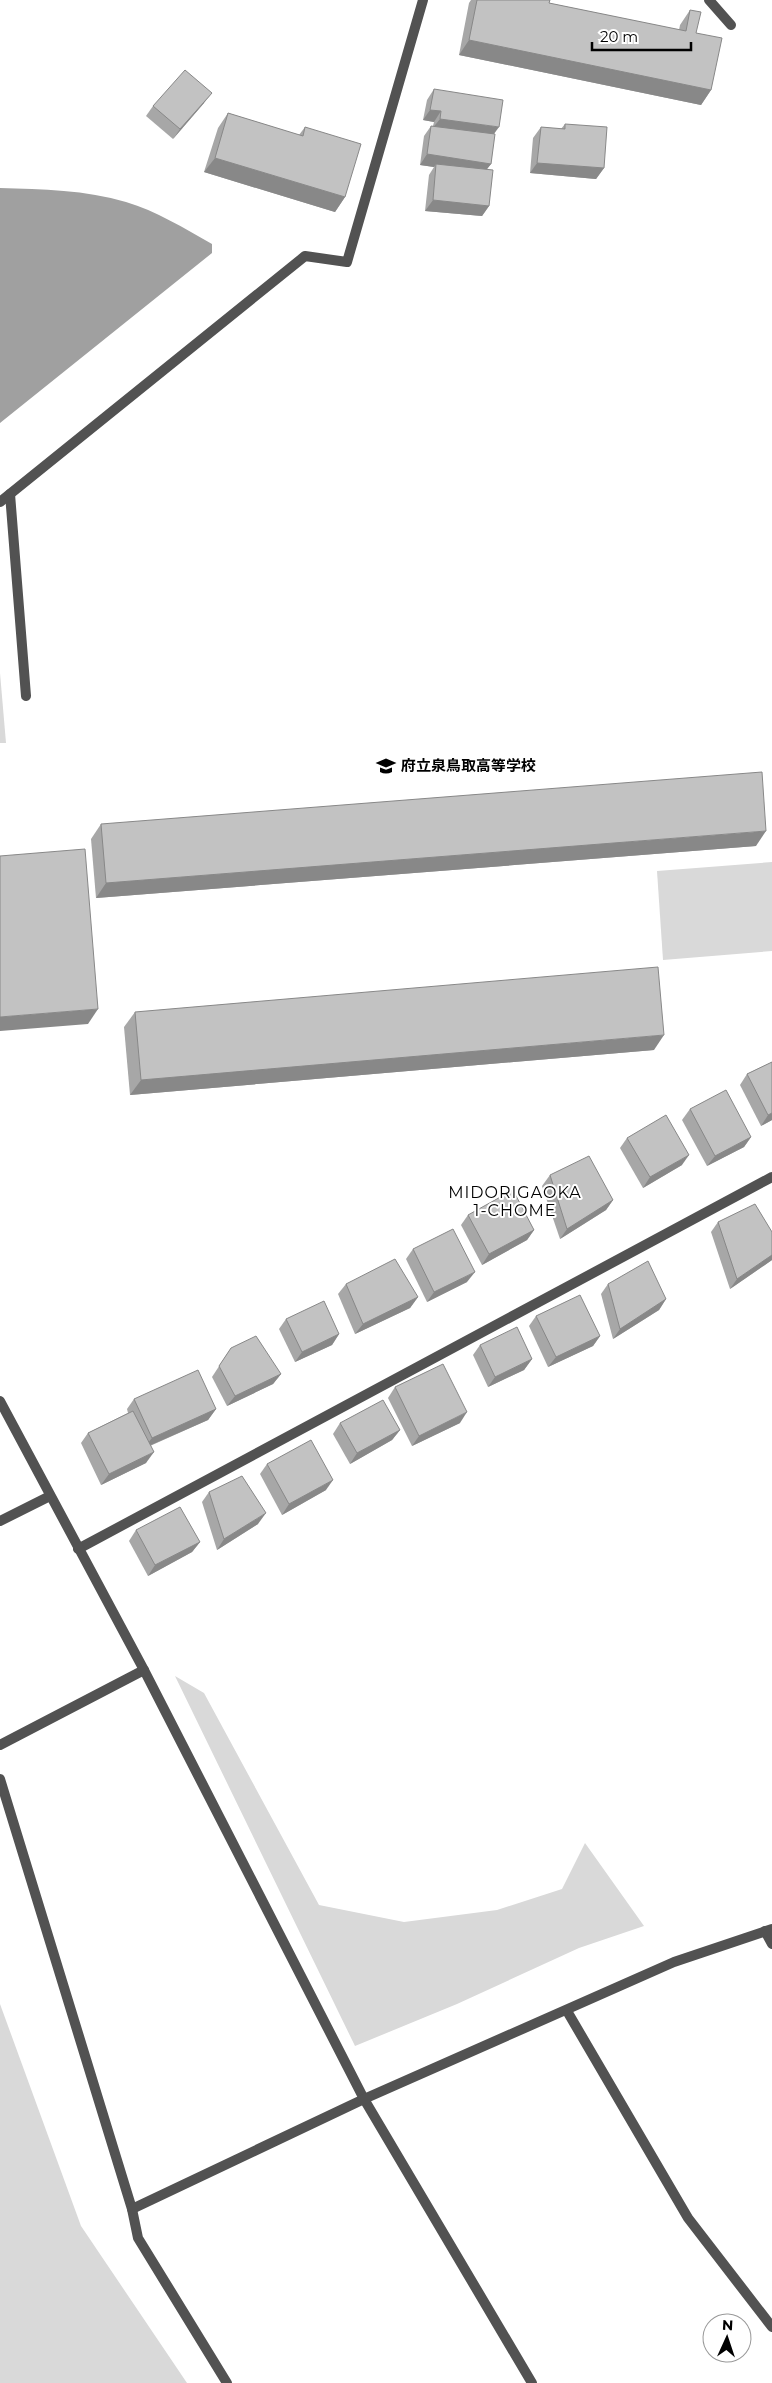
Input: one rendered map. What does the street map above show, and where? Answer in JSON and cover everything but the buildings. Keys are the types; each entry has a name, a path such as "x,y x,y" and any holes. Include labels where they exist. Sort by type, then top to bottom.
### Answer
{"street":[{"path":"0,502 305,256 347,262 423,0"},
{"path":"709,0 731,25"},
{"path":"10,494 26,696"},
{"path":"78,1549 772,1178"},
{"path":"0,1402 144,1670 364,2099 532,2383"},
{"path":"0,1521 50,1496"},
{"path":"0,1745 144,1670"},
{"path":"0,1779 132,2209 138,2238 227,2383"},
{"path":"132,2209 364,2099 567,2011 674,1962 769,1930 772,1944"},
{"path":"567,2011 688,2218 772,2327"}],"shaded area":[{"path":"0,188 80,193 126,202 159,215 212,244 212,253 0,423"},
{"path":"0,673 6,743 0,743"},
{"path":"772,862 772,951 663,960 657,871"},
{"path":"175,1676 204,1693 319,1905 404,1922 497,1910 562,1889 585,1843 644,1926 579,1948 457,2004 355,2046"},
{"path":"0,2004 81,2226 187,2383 0,2383"}],"place":[{"name":"府立泉鳥取高等学校","path":"386,766"}],"district":[{"name":"MIDORIGAOKA 1-CHOME","path":"515,1201"}]}
